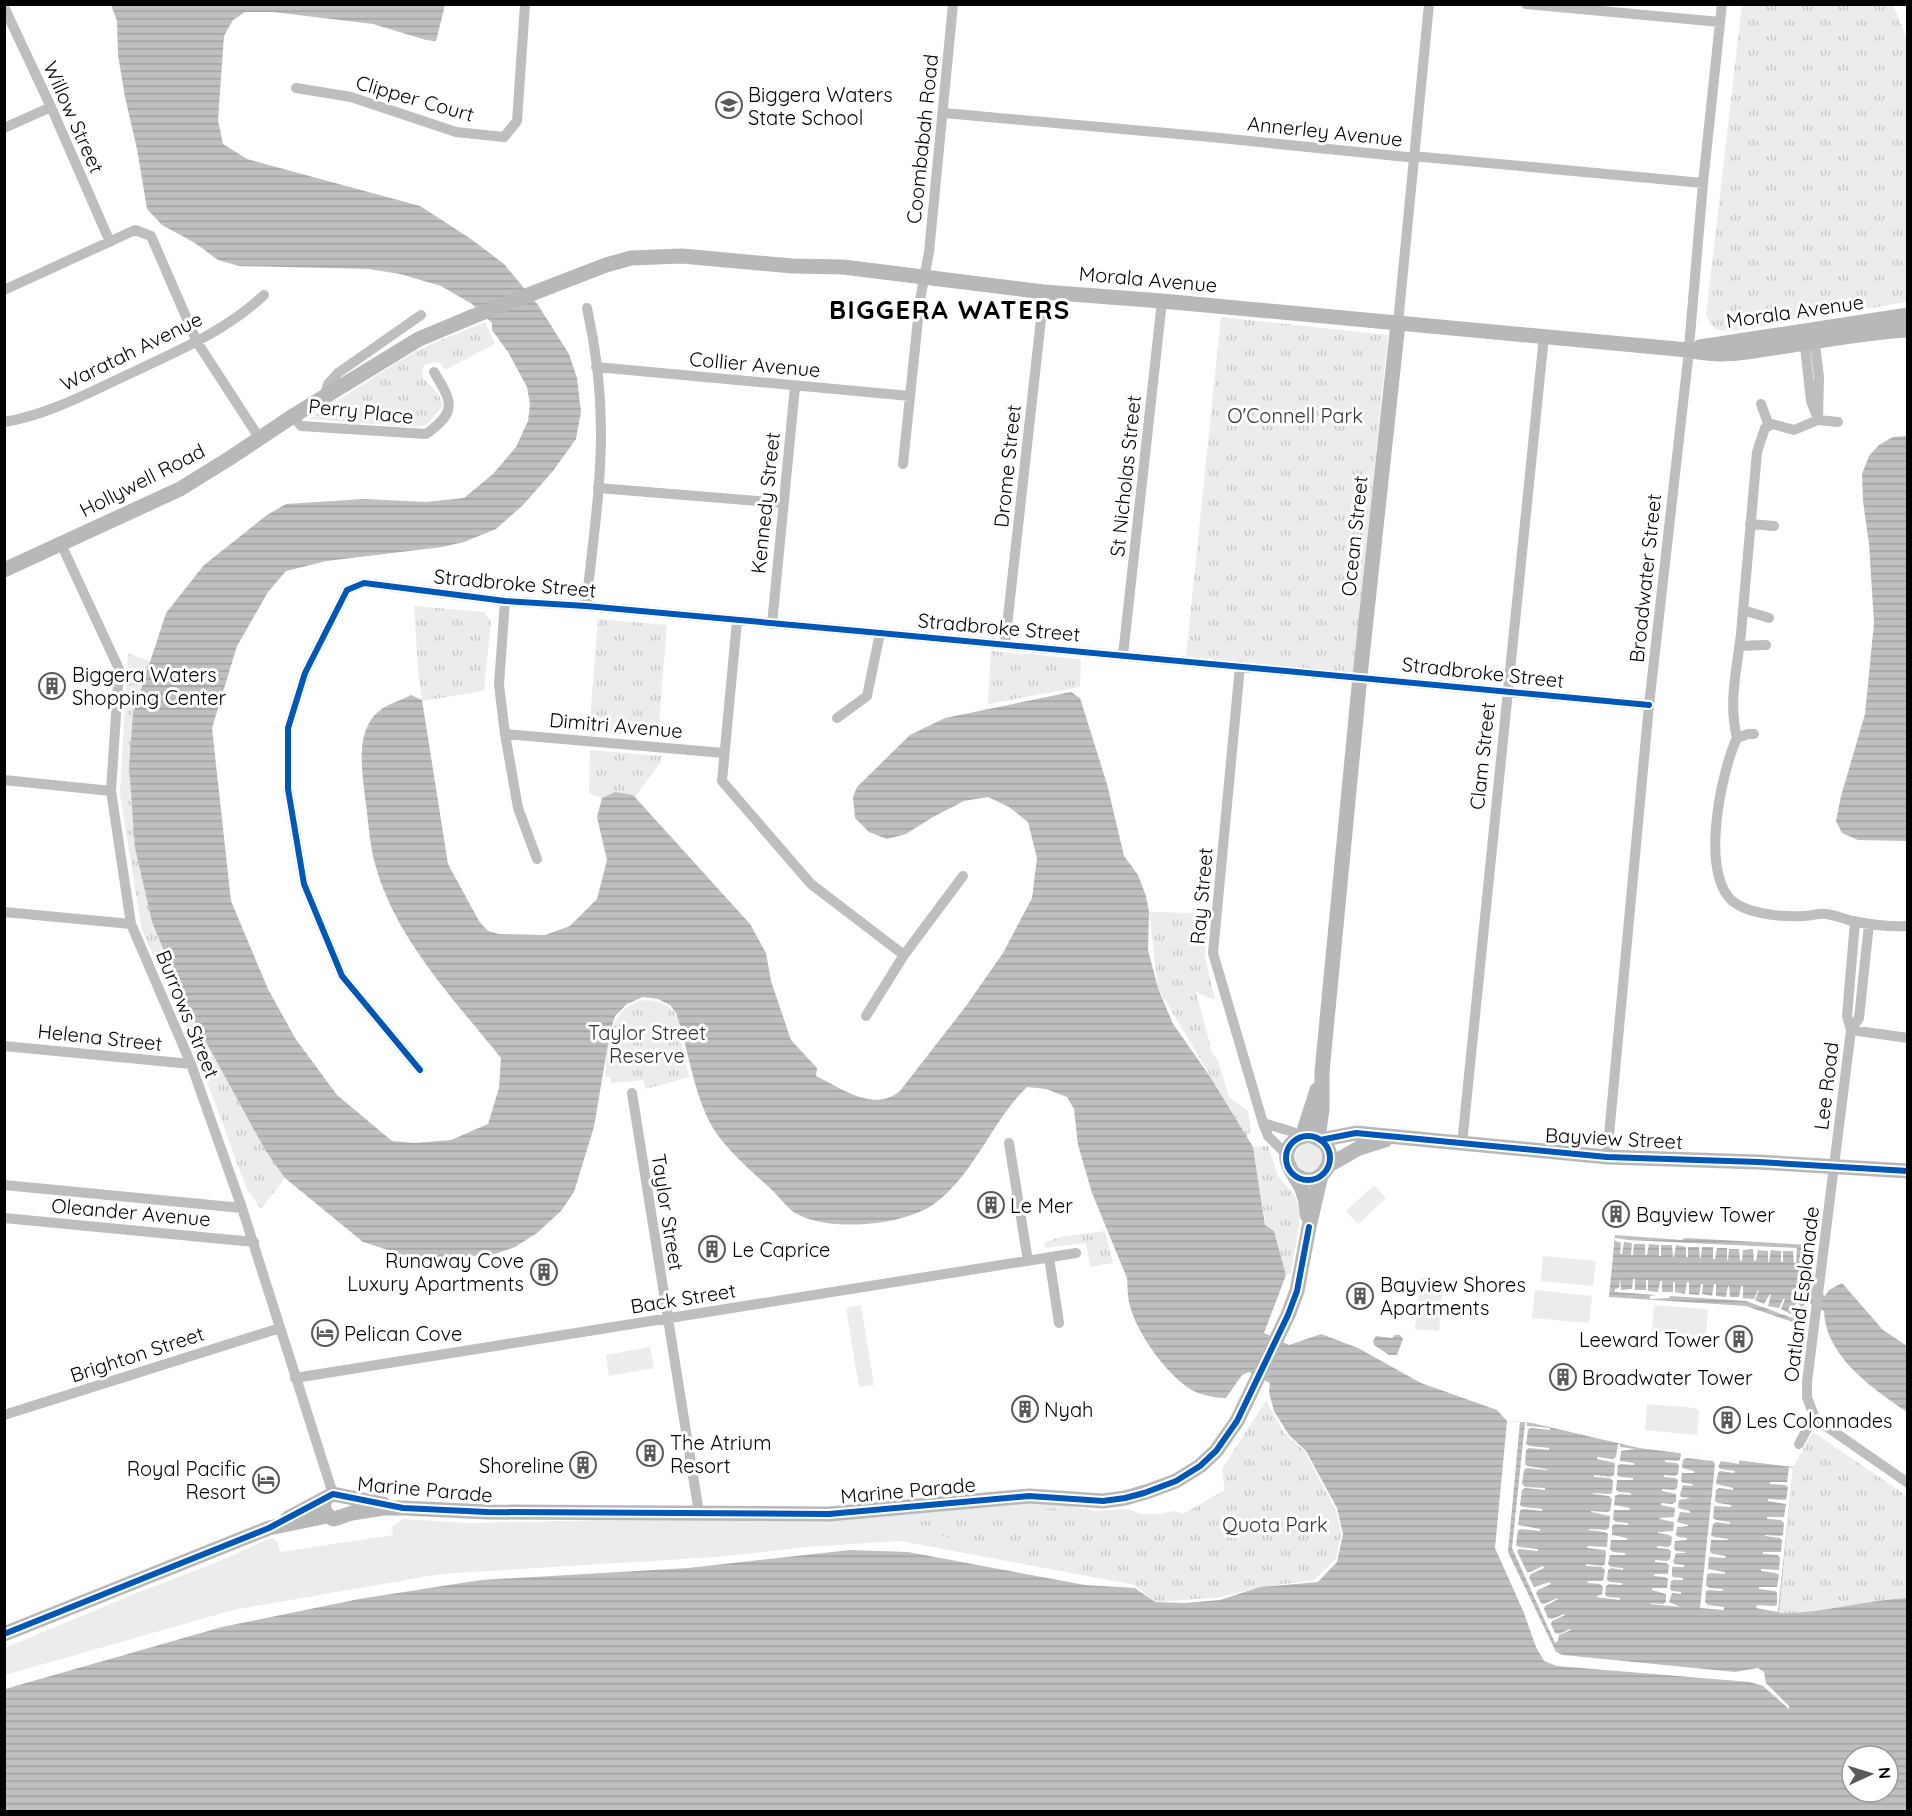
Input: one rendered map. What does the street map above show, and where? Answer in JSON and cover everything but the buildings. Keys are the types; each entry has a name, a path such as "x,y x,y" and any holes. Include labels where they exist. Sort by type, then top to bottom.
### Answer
{"main road":[{"name":"Morala Avenue","path":"606,265 631,258 682,256 792,266 843,267 1044,292 1162,300 1688,350 1708,354 1728,354 1908,315"},
{"name":"Hollywell Road","path":"4,570 180,489 419,339 474,315 606,265"},
{"name":"Ocean Street","path":"1310,1138 1322,1072 1360,676 1398,323"},
{"name":"Morala Avenue","path":"1809,337 1908,330"},
{"name":"Ocean Street","path":"1310,1138 1322,1109 1322,1072"},
{"path":"1322,1109 1336,1128 1356,1133"},
{"name":"Bayview Street","path":"1310,1138 1356,1133 1607,1156 1908,1171"},
{"path":"1310,1138 1328,1149 1325,1170 1308,1180 1293,1173 1287,1165 1287,1155 1291,1145 1310,1138"},
{"name":"Bayview Street","path":"1325,1170 1359,1148 1394,1138"},
{"name":"Marine Parade","path":"332,1502 487,1512 829,1514 1029,1496 1085,1501 1125,1498 1163,1486 1200,1466 1227,1437 1257,1382 1297,1291 1308,1227 1325,1170"},
{"name":"Marine Parade","path":"1293,1173 1303,1192 1308,1227"},
{"path":"5,1632 269,1528 312,1504 332,1502"},
{"name":"Marine Parade","path":"332,1502 349,1506 345,1515 383,1508 403,1508"}],"street":[{"name":"Clipper Court","path":"296,88 351,97 456,132 504,137 517,121 525,4"},
{"name":"Coombabah Road","path":"903,464 920,300 925,276 944,113 953,4"},
{"name":"Ocean Street","path":"1398,323 1428,4"},
{"path":"1526,4 1720,22"},
{"name":"Broadwater Street","path":"1607,1156 1649,705 1688,350 1722,4"},
{"name":"Willow Street","path":"4,7 51,106 110,242"},
{"path":"4,128 51,106"},
{"name":"Annerley Avenue","path":"944,113 1703,183"},
{"path":"4,290 135,230 150,237 197,342 260,439"},
{"name":"Drome Street","path":"1005,644 1044,292"},
{"name":"Waratah Avenue","path":"4,422 54,409 197,342 252,307 264,295"},
{"name":"St Nicholas Street","path":"1123,655 1162,300"},
{"path":"586,606 598,488 601,431 596,368 587,308"},
{"name":"Hollywell Road","path":"324,397 328,384 338,373 421,315"},
{"name":"Clam Street","path":"1462,1144 1544,336"},
{"path":"1809,337 1820,399 1818,420"},
{"name":"Collier Avenue","path":"596,368 910,396"},
{"name":"Perry Place","path":"293,416 301,426 426,434 450,408 448,397 434,372"},
{"name":"Kennedy Street","path":"772,624 795,387"},
{"path":"1761,404 1769,426"},
{"path":"1839,422 1818,420 1794,430 1784,426 1769,426 1765,428 1757,452 1743,610 1732,701 1737,738 1730,754 1721,789 1716,867 1722,889 1737,905 1755,912 1804,916 1829,914 1869,924 1891,927 1908,926"},
{"path":"598,488 783,503"},
{"path":"1750,524 1774,526"},
{"name":"Burrows Street","path":"61,544 119,669 111,791 131,924 191,1065 254,1242 332,1502"},
{"name":"Stradbroke Street","path":"420,1070 342,976 303,884 288,789 288,728 305,673 347,590 364,583 505,601 586,606 1360,676 1649,705"},
{"path":"505,601 499,685 505,734 518,808 537,859"},
{"path":"1743,610 1769,618"},
{"path":"737,621 722,781 811,884 904,955"},
{"path":"837,718 867,696 880,633"},
{"path":"1739,646 1766,645"},
{"name":"Ray Street","path":"1240,666 1214,953 1263,1124 1268,1136 1287,1155"},
{"name":"Dimitri Avenue","path":"505,734 724,753"},
{"path":"1737,738 1754,734"},
{"path":"4,780 111,791"},
{"path":"866,1016 904,955 963,876"},
{"path":"4,912 131,924"},
{"path":"1851,1030 1847,1016 1855,921"},
{"path":"1851,1030 1859,1018 1869,924"},
{"name":"Lee Road","path":"1835,1168 1851,1030 1908,1038"},
{"name":"Helena Street","path":"4,1046 191,1065"},
{"name":"Taylor Street","path":"632,1093 699,1513"},
{"path":"1263,1124 1310,1138"},
{"path":"1009,1143 1028,1261"},
{"name":"Oatland Esplanade","path":"1814,1416 1807,1397 1813,1327 1835,1168"},
{"name":"Oleander Avenue","path":"4,1185 242,1208"},
{"name":"Oleander Avenue","path":"4,1218 254,1242"},
{"name":"Back Street","path":"295,1378 1076,1253"},
{"path":"1049,1257 1059,1323"},
{"name":"Brighton Street","path":"4,1415 280,1328"},
{"path":"1799,1444 1814,1416 1848,1443 1908,1483"}],"green space":[{"path":"1742,5 1893,5 1907,39 1907,302 1732,331 1718,330 1711,325 1706,315"},
{"name":"O'Connell Park","path":"1221,317 1388,335 1353,674 1186,656"},
{"path":"485,322 495,344 445,370 443,365 436,362 425,365 422,371 423,378 438,394 443,406 426,425 414,427 309,419 399,361 431,344"},
{"path":"414,606 484,612 491,622 484,691 422,701"},
{"path":"598,619 667,625 658,737 589,732"},
{"path":"991,651 1081,659 1080,687 988,704"},
{"path":"128,653 151,662 133,714 135,848 152,922 188,1009 265,1150 285,1178 261,1209 246,1187 184,1019 142,931 120,794"},
{"path":"590,750 661,756 661,762 635,797 615,792 602,798 589,793"},
{"path":"1205,908 1208,917 1205,957 1215,1000 1196,992 1212,1052 1218,1060 1229,1097 1248,1111 1251,1129 1247,1137 1158,988 1149,912 1198,913"},
{"name":"Taylor Street Reserve","path":"645,1000 668,1006 678,1019 689,1077 646,1089 643,1080 611,1083 610,1077 606,1077 606,1065 608,1041 612,1030 624,1010"},
{"path":"1309,1144 1319,1148 1323,1158 1319,1168 1309,1172 1299,1168 1295,1158 1299,1148"},
{"path":"1268,1146 1278,1176 1295,1196 1299,1208 1299,1225 1291,1273 1286,1275 1274,1231 1266,1226 1253,1147"},
{"path":"1374,1185 1386,1198 1358,1224 1346,1211"},
{"path":"1105,1231 1113,1263 1090,1267 1086,1243 1045,1248 1044,1243 1060,1237"},
{"path":"1543,1256 1596,1261 1593,1286 1541,1281"},
{"path":"1420,1278 1443,1280 1439,1331 1415,1329"},
{"path":"1535,1290 1592,1296 1589,1323 1532,1318"},
{"path":"861,1305 874,1385 859,1387 846,1308"},
{"path":"1654,1305 1708,1309 1706,1337 1652,1333"},
{"path":"650,1347 654,1368 609,1376 606,1355"},
{"path":"1266,1401 1284,1433 1305,1452 1336,1511 1341,1534 1336,1558 1314,1580 1260,1587 1220,1597 1155,1602 1135,1585 900,1541 806,1547 716,1557 441,1574 233,1610 5,1675 5,1648 266,1540 273,1538 278,1543 280,1552 393,1535 392,1526 403,1519 469,1523 700,1518 1008,1502 1061,1504 1095,1511 1128,1509 1141,1514 1174,1511 1183,1514 1225,1490 1222,1469"},
{"name":"Quota Park","path":"1266,1401 1284,1433 1305,1452 1336,1511 1341,1534 1336,1558 1314,1580 1260,1587 1220,1597 1155,1602 1135,1585 906,1527 905,1523 1053,1508 1100,1517 1131,1518 1183,1514 1225,1490 1222,1469"},
{"path":"1647,1404 1696,1408 1699,1412 1697,1435 1645,1430"},
{"path":"1813,1432 1907,1496 1907,1598 1795,1613 1779,1613 1793,1467"}],"shaded area":[{"path":"111,5 445,5 436,41 373,24 273,12 245,12 233,20 224,36 218,120 223,144 247,159 420,206 471,239 504,264 538,305 569,354 577,378 581,412 576,439 553,471 523,505 496,529 464,542 442,547 327,561 286,571 268,592 237,646 212,728 231,901 268,989 295,1038 337,1095 392,1141 415,1143 451,1140 488,1124 499,1088 501,1058 444,988 408,938 382,885 373,856 363,775 363,740 371,719 386,706 411,695 422,700 448,864 479,921 488,931 499,934 545,935 570,926 597,899 607,860 597,817 602,798 615,792 633,795 750,924 766,953 771,981 791,1040 817,1068 816,1076 847,1092 879,1100 900,1091 966,1006 1003,953 1032,898 1037,858 1028,822 1009,807 988,797 964,801 906,834 887,839 869,832 855,818 853,797 857,787 910,735 945,718 1071,692 1080,698 1107,784 1124,856 1138,875 1146,896 1149,912 1148,950 1158,988 1173,1024 1211,1078 1253,1147 1265,1225 1274,1231 1286,1275 1264,1333 1289,1345 1321,1334 1358,1348 1421,1383 1497,1410 1507,1421 1532,1423 1639,1448 1793,1467 1779,1613 1795,1613 1907,1598 1907,1811 5,1812 5,1689 222,1627 359,1599 481,1580 688,1568 850,1550 908,1552 1085,1585 1135,1588 1155,1602 1184,1603 1220,1600 1260,1587 1318,1582 1337,1562 1343,1534 1337,1508 1306,1451 1289,1435 1274,1411 1269,1392 1270,1383 1249,1372 1242,1375 1226,1398 1198,1393 1177,1379 1147,1343 1130,1306 1127,1278 1092,1193 1078,1145 1074,1109 1067,1097 1046,1089 1027,1087 1003,1116 961,1178 934,1204 921,1211 886,1222 847,1225 811,1220 791,1209 737,1158 720,1138 702,1104 676,1013 670,1005 658,999 643,997 627,1004 615,1016 610,1032 594,1127 574,1192 561,1211 537,1233 515,1247 492,1255 413,1258 363,1242 285,1178 265,1150 188,1009 152,922 135,848 129,766 133,714 166,613 204,565 267,515 286,504 364,499 426,502 464,498 493,474 516,447 528,421 530,404 527,387 508,352 492,330 492,323 472,304 441,286 400,274 369,269 239,266 218,260 195,243 162,225 147,209 118,55 117,21"},
{"path":"1907,436 1907,841 1858,840 1842,833 1836,821 1865,714 1874,623 1862,474 1869,456 1879,445 1893,437"},
{"path":"1615,1235 1809,1245 1806,1274 1811,1284 1825,1296 1829,1290 1842,1283 1883,1330 1907,1346 1907,1412 1853,1370 1833,1343 1826,1327 1824,1311 1807,1302 1803,1306 1801,1325 1746,1306 1609,1297"},
{"path":"1400,1335 1403,1339 1397,1355 1389,1355 1374,1345 1373,1341 1376,1336 1392,1338"}],"pier":[{"path":"1615,1238 1797,1248 1796,1263 1794,1263 1793,1251 1783,1251 1783,1262 1781,1262 1781,1251 1771,1250 1768,1262 1768,1251 1758,1250 1756,1261 1754,1261 1753,1249 1743,1250 1742,1261 1739,1249 1729,1249 1727,1260 1727,1248 1717,1248 1715,1259 1713,1259 1713,1247 1702,1247 1700,1258 1699,1247 1688,1247 1688,1257 1686,1257 1686,1247 1676,1245 1674,1257 1672,1245 1661,1245 1661,1256 1659,1256 1659,1245 1649,1244 1647,1255 1645,1255 1645,1244 1634,1244 1633,1255 1631,1255 1632,1243 1624,1242 1622,1254 1620,1254 1621,1243 1615,1241"},
{"path":"1620,1278 1621,1290 1632,1289 1633,1279 1635,1279 1635,1290 1646,1290 1646,1280 1648,1280 1648,1291 1658,1292 1660,1281 1662,1281 1662,1292 1673,1292 1673,1282 1675,1282 1675,1292 1685,1294 1687,1282 1689,1282 1689,1294 1699,1295 1701,1284 1703,1284 1702,1294 1712,1296 1714,1284 1716,1284 1716,1296 1726,1297 1729,1286 1730,1297 1739,1297 1741,1286 1743,1286 1743,1298 1754,1299 1759,1290 1755,1300 1764,1304 1770,1294 1768,1306 1779,1308 1785,1299 1781,1309 1791,1314 1796,1303 1800,1305 1795,1319 1746,1301 1670,1296 1669,1298 1650,1299 1650,1296 1656,1295 1615,1292 1615,1289 1619,1288"},
{"path":"1507,1421 1520,1422 1508,1552 1556,1652 1563,1655 1735,1672 1758,1668 1764,1672 1766,1683 1789,1706 1789,1709 1763,1686 1750,1682 1557,1666 1544,1661 1495,1548"},
{"path":"1525,1423 1527,1426 1550,1428 1550,1430 1531,1428 1528,1430 1526,1444 1549,1448 1549,1450 1529,1448 1526,1450 1525,1464 1527,1466 1547,1470 1527,1468 1524,1470 1522,1484 1525,1487 1545,1488 1545,1490 1525,1488 1522,1490 1520,1505 1542,1509 1542,1511 1520,1510 1518,1525 1540,1529 1540,1531 1518,1530 1516,1545 1538,1549 1538,1551 1519,1549 1517,1551 1527,1572 1543,1566 1544,1568 1529,1577 1534,1587 1550,1582 1551,1584 1536,1593 1541,1603 1558,1599 1545,1606 1544,1609 1548,1618 1565,1615 1552,1621 1555,1633 1571,1630 1559,1635 1555,1643 1512,1548"},
{"path":"1618,1444 1620,1447 1635,1449 1621,1451 1620,1461 1634,1463 1634,1465 1618,1465 1617,1475 1633,1478 1633,1480 1617,1480 1616,1490 1631,1493 1631,1495 1615,1496 1614,1505 1630,1508 1629,1510 1614,1510 1613,1519 1616,1522 1628,1523 1628,1525 1615,1524 1612,1526 1612,1535 1627,1538 1627,1540 1611,1540 1610,1549 1613,1552 1625,1553 1625,1555 1610,1555 1608,1564 1611,1567 1623,1568 1623,1570 1611,1568 1608,1570 1607,1580 1622,1583 1622,1585 1609,1584 1606,1586 1605,1595 1620,1598 1620,1600 1596,1597 1602,1594 1603,1587 1600,1584 1587,1583 1588,1581 1603,1581 1605,1570 1602,1567 1586,1566 1586,1564 1602,1566 1605,1564 1605,1550 1587,1548 1588,1546 1607,1547 1608,1534 1589,1529 1606,1530 1609,1528 1610,1516 1591,1511 1610,1511 1612,1499 1609,1496 1593,1493 1612,1493 1613,1481 1610,1478 1594,1477 1594,1475 1611,1477 1614,1475 1615,1463 1597,1459 1597,1457 1613,1459 1616,1457"},
{"path":"1681,1453 1739,1460 1739,1464 1721,1461 1718,1467 1735,1471 1734,1473 1720,1471 1718,1473 1716,1484 1733,1488 1733,1490 1719,1488 1716,1490 1715,1501 1731,1505 1731,1507 1714,1506 1713,1518 1730,1522 1730,1524 1716,1522 1713,1524 1711,1535 1728,1539 1711,1540 1710,1552 1726,1556 1725,1558 1709,1557 1708,1569 1725,1572 1725,1574 1707,1574 1706,1585 1709,1588 1723,1589 1723,1591 1706,1591 1705,1602 1708,1605 1724,1607 1724,1610 1700,1608 1715,1464 1713,1461 1686,1458 1683,1460 1682,1468 1694,1471 1694,1473 1682,1473 1681,1481 1693,1484 1692,1486 1683,1485 1680,1494 1681,1497 1691,1498 1679,1500 1678,1508 1690,1511 1690,1513 1680,1512 1677,1522 1688,1526 1677,1527 1676,1535 1687,1538 1687,1540 1675,1541 1676,1551 1685,1553 1676,1553 1673,1562 1684,1565 1684,1567 1672,1567 1673,1577 1683,1578 1683,1580 1671,1581 1670,1589 1681,1592 1681,1594 1672,1593 1669,1602 1680,1607 1651,1604 1666,1602 1666,1594 1652,1590 1652,1588 1667,1588 1668,1579 1654,1576 1654,1574 1668,1574 1669,1565 1655,1562 1655,1560 1670,1559 1671,1551 1657,1548 1657,1546 1668,1547 1671,1545 1672,1537 1658,1532 1673,1531 1674,1522 1659,1519 1674,1517 1675,1508 1661,1505 1661,1503 1676,1502 1676,1494 1662,1491 1662,1489 1677,1488 1678,1480 1664,1477 1664,1475 1675,1476 1678,1474 1679,1466 1677,1463 1665,1462 1665,1460 1680,1460"},
{"path":"1789,1467 1793,1468 1778,1612 1756,1608 1757,1605 1777,1605 1775,1591 1759,1589 1759,1587 1777,1587 1779,1575 1761,1571 1761,1569 1779,1570 1778,1555 1763,1554 1763,1552 1781,1552 1782,1540 1765,1535 1783,1535 1784,1523 1781,1520 1767,1519 1767,1517 1784,1517 1786,1504 1768,1501 1768,1499 1786,1500 1788,1487 1770,1484 1770,1482 1787,1482"}],"cycle path":[{"path":"420,1070 342,976 304,884 288,789 288,728 305,673 347,590 364,583 505,601 586,606 1649,705"},
{"path":"1320,1140 1356,1133 1607,1157 1758,1162 1908,1171"},
{"path":"1308,1136 1323,1143 1330,1158 1323,1173 1308,1180 1293,1173 1286,1158 1293,1143 1308,1136"},
{"path":"4,1634 269,1528 333,1494 403,1508 487,1512 829,1514 1029,1496 1103,1501 1144,1493 1176,1481 1200,1466 1216,1451 1237,1421 1288,1315 1297,1291 1309,1227"}],"place":[{"name":"Biggera Waters State School","path":"729,105"},
{"name":"Biggera Waters Shopping Center","path":"52,686"},
{"name":"Le Mer","path":"991,1205"},
{"name":"Bayview Tower","path":"1616,1214"},
{"name":"Le Caprice","path":"712,1249"},
{"name":"Runaway Cove Luxury Apartments","path":"544,1272"},
{"name":"Bayview Shores Apartments","path":"1360,1296"},
{"name":"Pelican Cove","path":"325,1333"},
{"name":"Leeward Tower","path":"1739,1339"},
{"name":"Broadwater Tower","path":"1563,1377"},
{"name":"Nyah","path":"1025,1409"},
{"name":"Les Colonnades","path":"1727,1420"},
{"name":"The Atrium Resort","path":"650,1453"},
{"name":"Shoreline","path":"583,1465"},
{"name":"Royal Pacific Resort","path":"266,1480"}],"district":[{"name":"BIGGERA WATERS","path":"950,309"}]}
